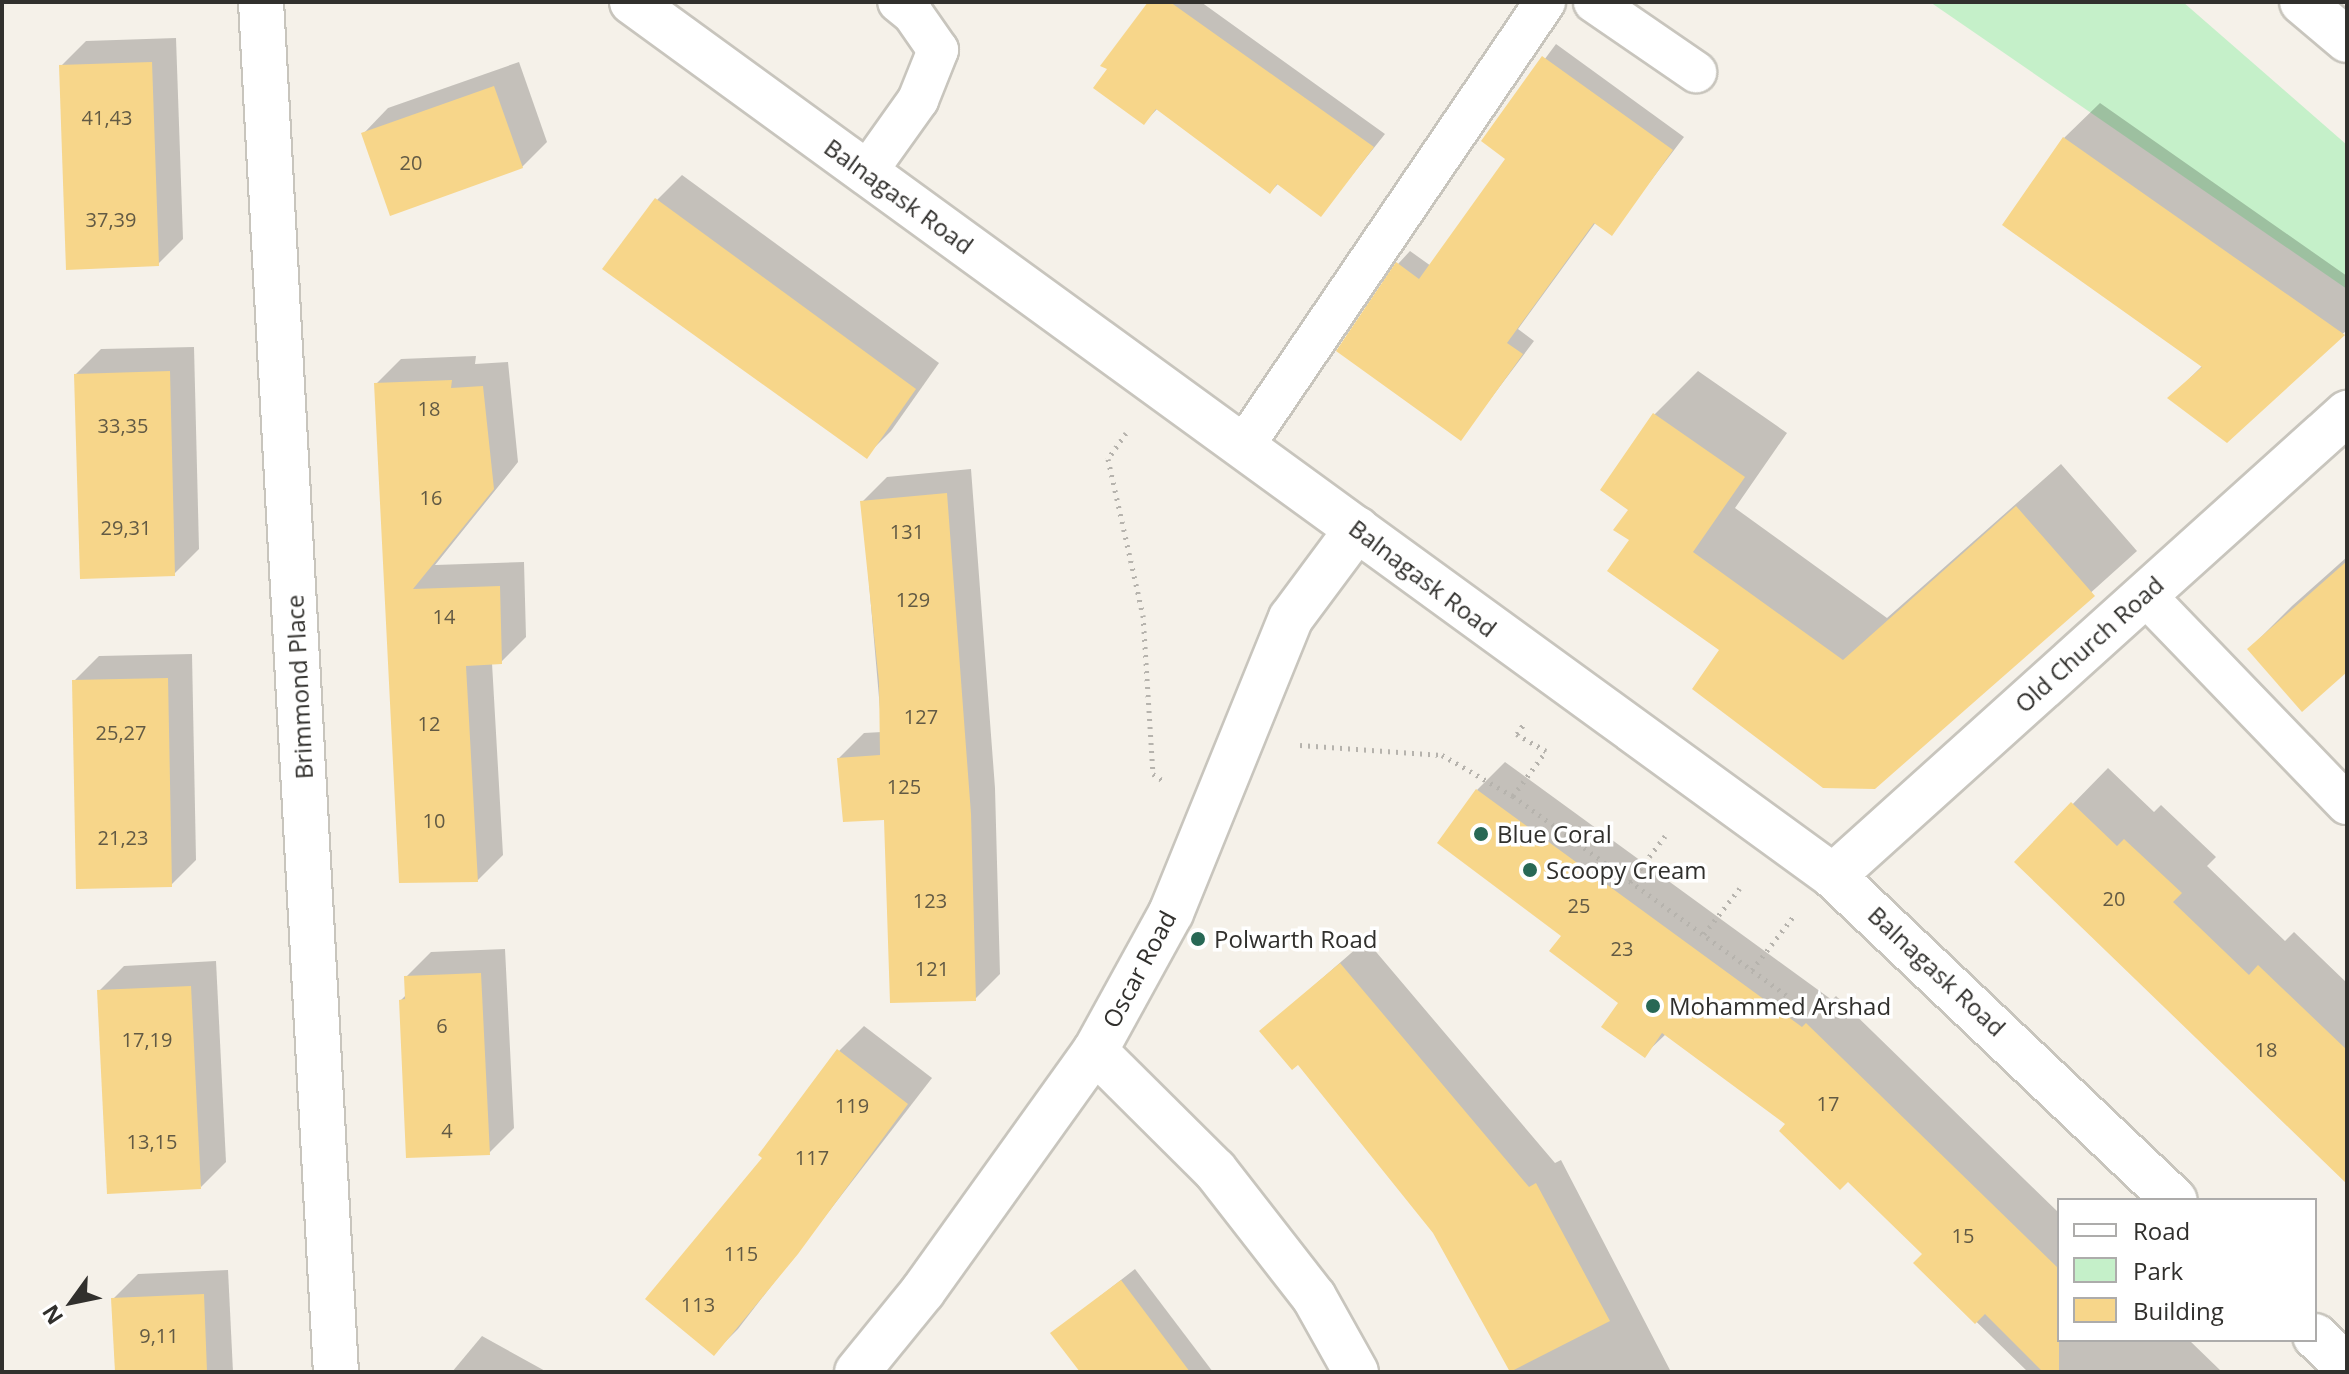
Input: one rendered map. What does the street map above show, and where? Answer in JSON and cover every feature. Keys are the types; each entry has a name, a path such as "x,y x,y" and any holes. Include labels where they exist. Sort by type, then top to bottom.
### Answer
{"street":[{"name":"Brimmond Place","path":"261,2 336,1372"},
{"name":"Balnagask Road","path":"632,2 1245,444 1553,677 1833,876 2173,1198"},
{"path":"2302,2 2347,40"},
{"name":"Old Church Road","path":"1833,876 2347,413"},
{"name":"Oscar Road","path":"857,1372 923,1291 1095,1051 1171,913 1291,618 1357,529"},
{"path":"1095,1051 1215,1170 1314,1297 1356,1372"},
{"path":"2317,1338 2347,1367"}],"lane":[{"path":"866,173 918,100 938,50 913,14 898,2"},
{"path":"1245,444 1545,2"},
{"path":"1594,2 1696,72"},
{"path":"2144,594 2347,804"}],"path":[{"path":"1160,383 1108,459 1143,615 1153,774 1213,811"},
{"path":"1249,720 1303,746 1442,755 1513,796 1790,998"},
{"path":"1513,796 1546,751"},
{"path":"1630,882 1665,836"},
{"path":"1704,934 1740,888"},
{"path":"1752,970 1787,922"}],"green space":[{"path":"1930,2 2183,2 2347,145 2347,289"}],"building":[{"path":"1148,2 1170,2 1374,147 1321,217 1277,184 1270,194 1156,109 1144,125 1093,88 1107,69 1100,66"},
{"path":"1542,56 1673,150 1612,236 1594,223 1507,343 1523,354 1461,441 1336,351 1396,262 1419,279 1505,159 1481,141"},
{"path":"152,62 159,266 66,270 59,65"},
{"path":"494,86 523,168 390,216 361,133"},
{"path":"2063,137 2345,335 2227,443 2167,398 2202,367 2002,225"},
{"path":"655,198 916,389 867,459 602,269"},
{"path":"170,371 175,576 80,579 74,374"},
{"path":"452,380 451,388 483,386 494,489 413,589 500,586 502,664 466,666 478,882 399,883 374,383"},
{"path":"1653,413 1745,477 1693,552 1843,660 2016,506 2095,596 1875,789 1823,788 1692,689 1719,650 1607,571 1629,540 1613,530 1628,510 1600,490"},
{"path":"947,493 971,814 976,1001 890,1003 884,820 843,822 837,758 880,755 879,682 860,501"},
{"path":"2347,561 2347,672 2302,712 2247,649"},
{"path":"168,678 172,887 76,889 72,680"},
{"path":"1476,789 1802,1027 1806,1023 2057,1267 2059,1372 2043,1372 1985,1314 1975,1324 1913,1263 1922,1254 1848,1182 1840,1190 1779,1131 1785,1124 1662,1033 1645,1058 1601,1027 1618,1003 1549,951 1561,936 1437,843"},
{"path":"2071,802 2117,846 2124,839 2182,893 2173,902 2249,975 2258,965 2347,1050 2347,1184 2014,862"},
{"path":"1340,963 1529,1187 1536,1183 1610,1321 1510,1372 1433,1233 1298,1065 1292,1070 1259,1031"},
{"path":"481,973 490,1155 406,1158 399,1000 405,999 404,976"},
{"path":"191,986 201,1189 107,1194 97,990"},
{"path":"837,1049 908,1104 798,1254 714,1356 645,1299 762,1158 758,1155"},
{"path":"1121,1280 1190,1372 1080,1372 1050,1333"},
{"path":"204,1294 207,1372 115,1372 111,1298"}],"place":[{"name":"Blue Coral","path":"1481,834"},
{"name":"Scoopy Cream","path":"1530,870"},
{"name":"Polwarth Road","path":"1198,939"},
{"name":"Mohammed Arshad","path":"1653,1006"}]}
